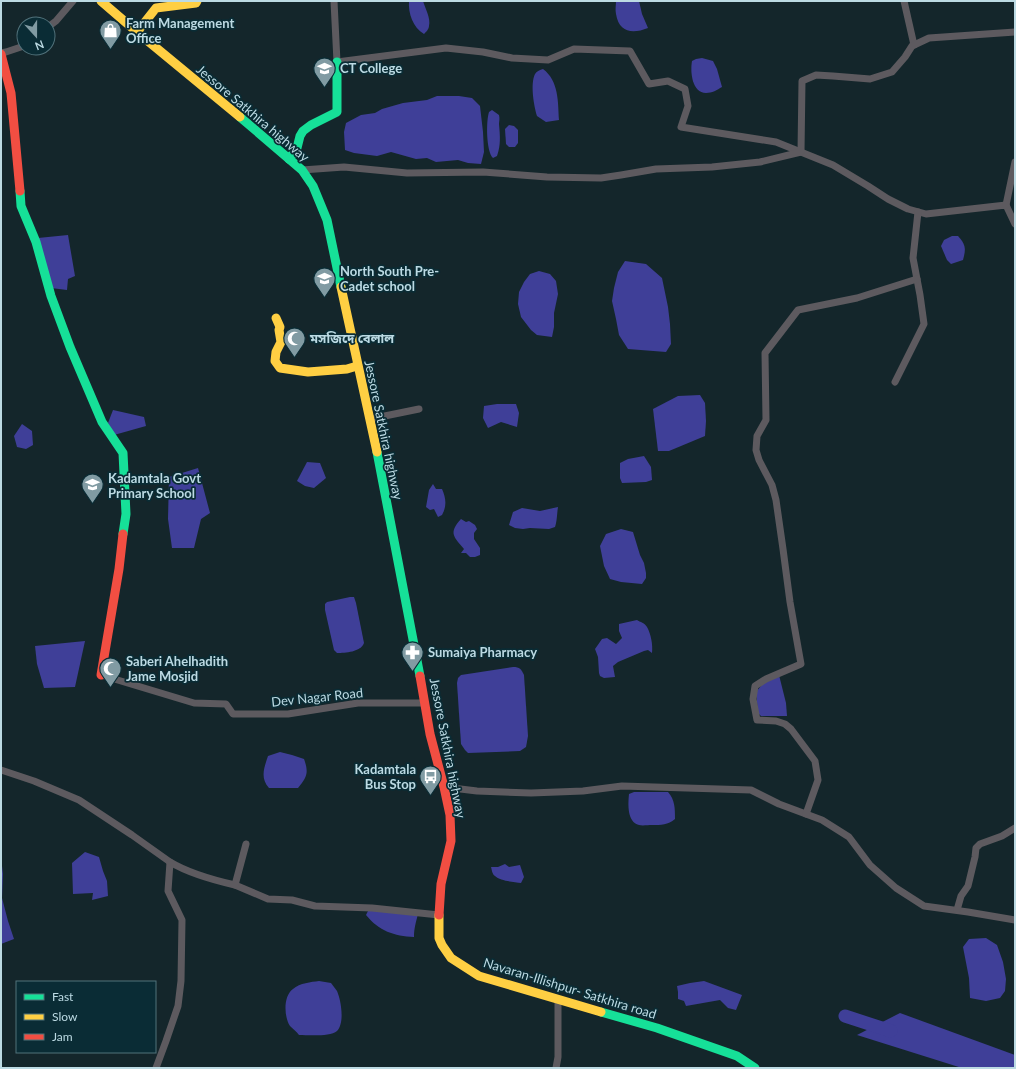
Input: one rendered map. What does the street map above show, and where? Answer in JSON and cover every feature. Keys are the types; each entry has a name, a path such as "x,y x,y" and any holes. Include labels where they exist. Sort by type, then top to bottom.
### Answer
{"main road":[{"name":"Jessore Satkhira highway","path":"102,1 302,170 313,186 327,220 357,366 370,419 430,734 450,815 451,841 441,884"},
{"path":"137,32 156,8 190,2 196,3 197,1"},
{"path":"1,53 11,93 21,206 36,242 51,296 70,347 102,422 123,453 126,514 118,577 101,675"},
{"path":"290,159 298,146 303,131 312,123 336,112 337,62"},
{"path":"276,318 280,327 281,342 276,352 275,361 280,368 308,372 357,366"},
{"name":"Navaran-Illishpur- Satkhira road","path":"441,884 439,938 451,958 479,976 657,1028 737,1056 755,1068"}],"street":[{"path":"56,21 73,1"},
{"path":"334,1 337,62 446,48 484,52 512,58 548,60 574,48 630,51 650,84 668,81 685,89 688,106 681,127 776,142 833,165 888,199 908,209 926,214 1006,205"},
{"path":"904,1 914,45"},
{"path":"801,152 802,81 816,75 870,79 892,72 912,46 929,38 1015,32"},
{"path":"1,53 16,49"},
{"path":"302,170 344,167 407,173 483,172 547,177 601,178 621,176 656,168 712,168 760,162 801,152"},
{"path":"1015,162 1006,205 1015,224"},
{"path":"895,382 924,324 920,295 912,258 918,212"},
{"path":"806,814 818,780 815,761 786,724 776,721 757,720 753,699 755,686 766,679 801,664 790,602 784,549 776,500 772,485 759,460 756,450 757,436 766,420 765,353 798,310 858,298 917,279"},
{"path":"370,419 419,409"},
{"name":"Dev Nagar Road","path":"101,675 194,703 226,704 233,714 288,714 358,703 425,703"},
{"path":"1,770 34,781 78,800 179,868 235,885 268,899 292,900 315,906 372,908 439,914"},
{"path":"444,787 477,791 531,793 583,791 622,786 751,790 779,804 822,820 849,838 870,865 896,888 924,906 1015,920"},
{"path":"957,910 962,896 968,886 976,848 980,844 1002,836 1015,828"},
{"path":"235,885 246,844"},
{"path":"156,1068 178,1006 181,981 182,920 168,891 170,862"},
{"path":"556,1068 558,1057 558,999"}],"shaded area":[{"path":"409,1 423,1 429,16 428,28 424,34 417,28 412,20 409,10"},
{"path":"616,1 639,1 642,14 648,28 632,31 623,28 618,20"},
{"path":"702,58 713,61 722,87 706,93 701,92 695,86 691,71 692,61"},
{"path":"543,69 552,80 557,92 559,120 546,122 537,116 533,83 535,74"},
{"path":"437,96 459,96 472,98 480,106 484,152 481,164 468,163 458,160 436,162 427,158 416,159 391,152 377,156 354,153 345,150 344,132 346,123 361,115 375,113 382,109 403,103 427,100"},
{"path":"492,110 499,115 500,136 497,156 493,158 489,149 487,129 489,112"},
{"path":"509,125 514,126 518,130 518,143 515,147 509,147 506,144 505,129"},
{"path":"68,235 75,276 68,279 67,290 51,288 38,238"},
{"path":"952,236 958,236 963,242 965,250 963,260 951,264 947,260 941,246 944,240"},
{"path":"625,261 646,264 662,278 670,324 671,344 666,352 628,349 619,335 612,301 618,272"},
{"path":"539,271 550,274 556,281 558,294 554,313 552,337 537,335 531,330 521,317 518,304 519,292 524,282 530,274"},
{"path":"700,395 705,403 705,436 669,451 658,451 653,409 678,396"},
{"path":"516,404 519,413 517,427 501,422 488,428 483,418 484,406"},
{"path":"113,410 144,417 146,426 114,435 108,423"},
{"path":"22,424 32,431 33,445 26,449 17,447 14,436"},
{"path":"644,456 651,467 652,480 646,482 622,483 620,478 620,463 628,459"},
{"path":"307,462 320,463 326,478 314,488 305,486 297,481"},
{"path":"198,468 210,513 201,519 194,548 172,548 168,519 169,477"},
{"path":"433,484 436,489 442,489 445,499 444,512 438,517 434,509 430,510 426,507 429,490"},
{"path":"558,507 555,527 549,529 523,529 515,528 509,525 513,512 522,508 540,511"},
{"path":"461,519 466,522 469,521 475,525 477,529 474,533 474,539 480,548 480,555 470,557 466,553 461,553 464,549 455,538 454,531"},
{"path":"621,529 633,532 646,573 646,578 642,584 621,582 610,579 604,566 600,546 606,534"},
{"path":"354,597 356,603 364,643 356,650 337,653 334,650 325,604 327,602"},
{"path":"637,620 645,624 647,627 651,640 652,653 648,650 644,651 618,662 613,666 615,677 604,678 600,676 598,657 595,649 602,639 607,638 616,644 622,638 619,631 619,624"},
{"path":"85,641 75,687 44,688 37,664 35,646"},
{"path":"513,667 520,669 524,675 528,736 526,747 520,751 468,753 461,744 457,683 458,678 461,675"},
{"path":"779,675 786,703 787,716 761,716 758,713 756,692 765,681"},
{"path":"280,752 304,759 307,771 298,788 269,788 264,780 265,765 268,756"},
{"path":"634,792 668,792 674,804 675,819 667,824 661,825 639,825 635,823 630,817 629,812 629,794"},
{"path":"85,852 99,857 107,881 108,896 92,900 93,893 73,894 72,863"},
{"path":"1,858 3,874 2,898 14,939 1,944"},
{"path":"505,864 509,867 520,865 524,877 521,883 497,878 494,875 491,867 498,867"},
{"path":"371,909 418,914 414,937 393,934 382,929 366,915"},
{"path":"986,938 997,945 1003,962 1006,979 1005,991 1000,998 986,1001 970,998 969,978 963,947 969,939"},
{"path":"319,981 331,983 337,991 342,1011 341,1023 337,1031 334,1033 299,1035 288,1022 286,1012 287,996 299,985"},
{"path":"704,981 742,995 736,1010 728,1008 720,1000 686,1006 684,1001 678,999 677,986"},
{"path":"900,1013 1015,1055 1015,1068 962,1068 857,1035"}],"waterway":[{"path":"845,1016 891,1031"}],"traffic: fast":[{"path":"289,159 297,148 303,131 311,125 337,112 337,62"},
{"path":"240,117 302,170 313,186 327,220 341,287"},
{"path":"20,191 21,206 36,242 51,296 70,347 102,422 123,453 126,514 123,534"},
{"path":"377,452 420,676"},
{"path":"601,1012 657,1028 737,1056 755,1068"}],"traffic: slow":[{"path":"101,1 240,117"},
{"path":"137,32 156,8 196,3 197,1"},
{"path":"341,287 377,452"},
{"path":"276,318 280,327 281,342 276,352 275,361 280,368 308,372 347,369 357,366"},
{"path":"439,915 439,938 442,945 451,958 479,976 601,1012"}],"traffic: jam":[{"path":"1,54 11,93 20,191"},
{"path":"101,675 119,569 123,534"},
{"path":"420,676 430,734 450,815 451,841 441,884 439,915"}],"place":[{"name":"Farm Management Office","path":"111,50"},
{"name":"CT College","path":"324,88"},
{"name":"North South Pre- Cadet school","path":"324,298"},
{"name":"মসজিদে বেলাল","path":"295,358"},
{"name":"Kadamtala Govt Primary School","path":"93,504"},
{"name":"Sumaiya Pharmacy","path":"413,672"},
{"name":"Saberi Ahelhadith Jame Mosjid","path":"110,688"},
{"name":"Kadamtala Bus Stop","path":"431,796"}]}
